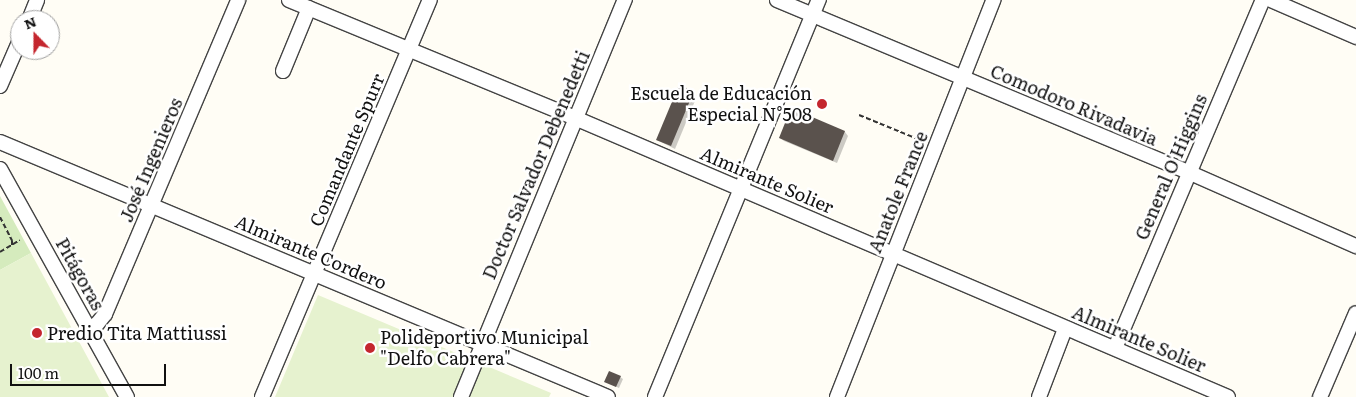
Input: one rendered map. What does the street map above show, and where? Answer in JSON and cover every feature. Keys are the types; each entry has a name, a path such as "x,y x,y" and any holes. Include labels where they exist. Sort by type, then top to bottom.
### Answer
{"street":[{"name":"José Ingenieros","path":"89,328 97,324 105,314 238,0"},
{"name":"Almirante Solier","path":"289,0 575,118 893,256 1228,397"},
{"name":"Comandante Spurr","path":"262,397 430,0"},
{"name":"Doctor Salvador Debenedetti","path":"461,397 625,0"},
{"name":"Comodoro Rivadavia","path":"777,0 1188,172 1356,246"},
{"path":"655,397 743,190 819,0"},
{"name":"Anatole France","path":"837,397 964,78 993,0"},
{"name":"General O'Higgins","path":"1115,348 1188,172 1263,0"},
{"path":"1271,0 1356,38"},
{"path":"283,71 308,8"},
{"path":"0,86 11,60"},
{"name":"Almirante Cordero","path":"0,142 608,397"},
{"name":"Pitágoras","path":"0,169 127,397"},
{"path":"1320,397 1356,313"},
{"path":"1039,397 1065,329"}],"path":[{"path":"858,115 936,146"},
{"path":"0,217 12,240 12,245"},
{"path":"0,252 20,240"}],"green space":[{"path":"0,196 31,253 0,270"},
{"name":"Predio Tita Mattiussi","path":"31,253 109,397 0,397 0,270"},
{"name":"Polideportivo Municipal \"Delfo Cabrera\"","path":"318,295 551,393 549,397 275,397"}],"building":[{"path":"679,85 694,91 671,146 656,140"},
{"path":"791,108 845,131 833,161 779,138"},
{"path":"609,371 621,376 616,387 604,382"}],"place":[{"name":"Escuela de Educación Especial N°508","path":"822,104"},
{"name":"Predio Tita Mattiussi","path":"37,333"},
{"name":"Polideportivo Municipal \"Delfo Cabrera\"","path":"370,348"}]}
